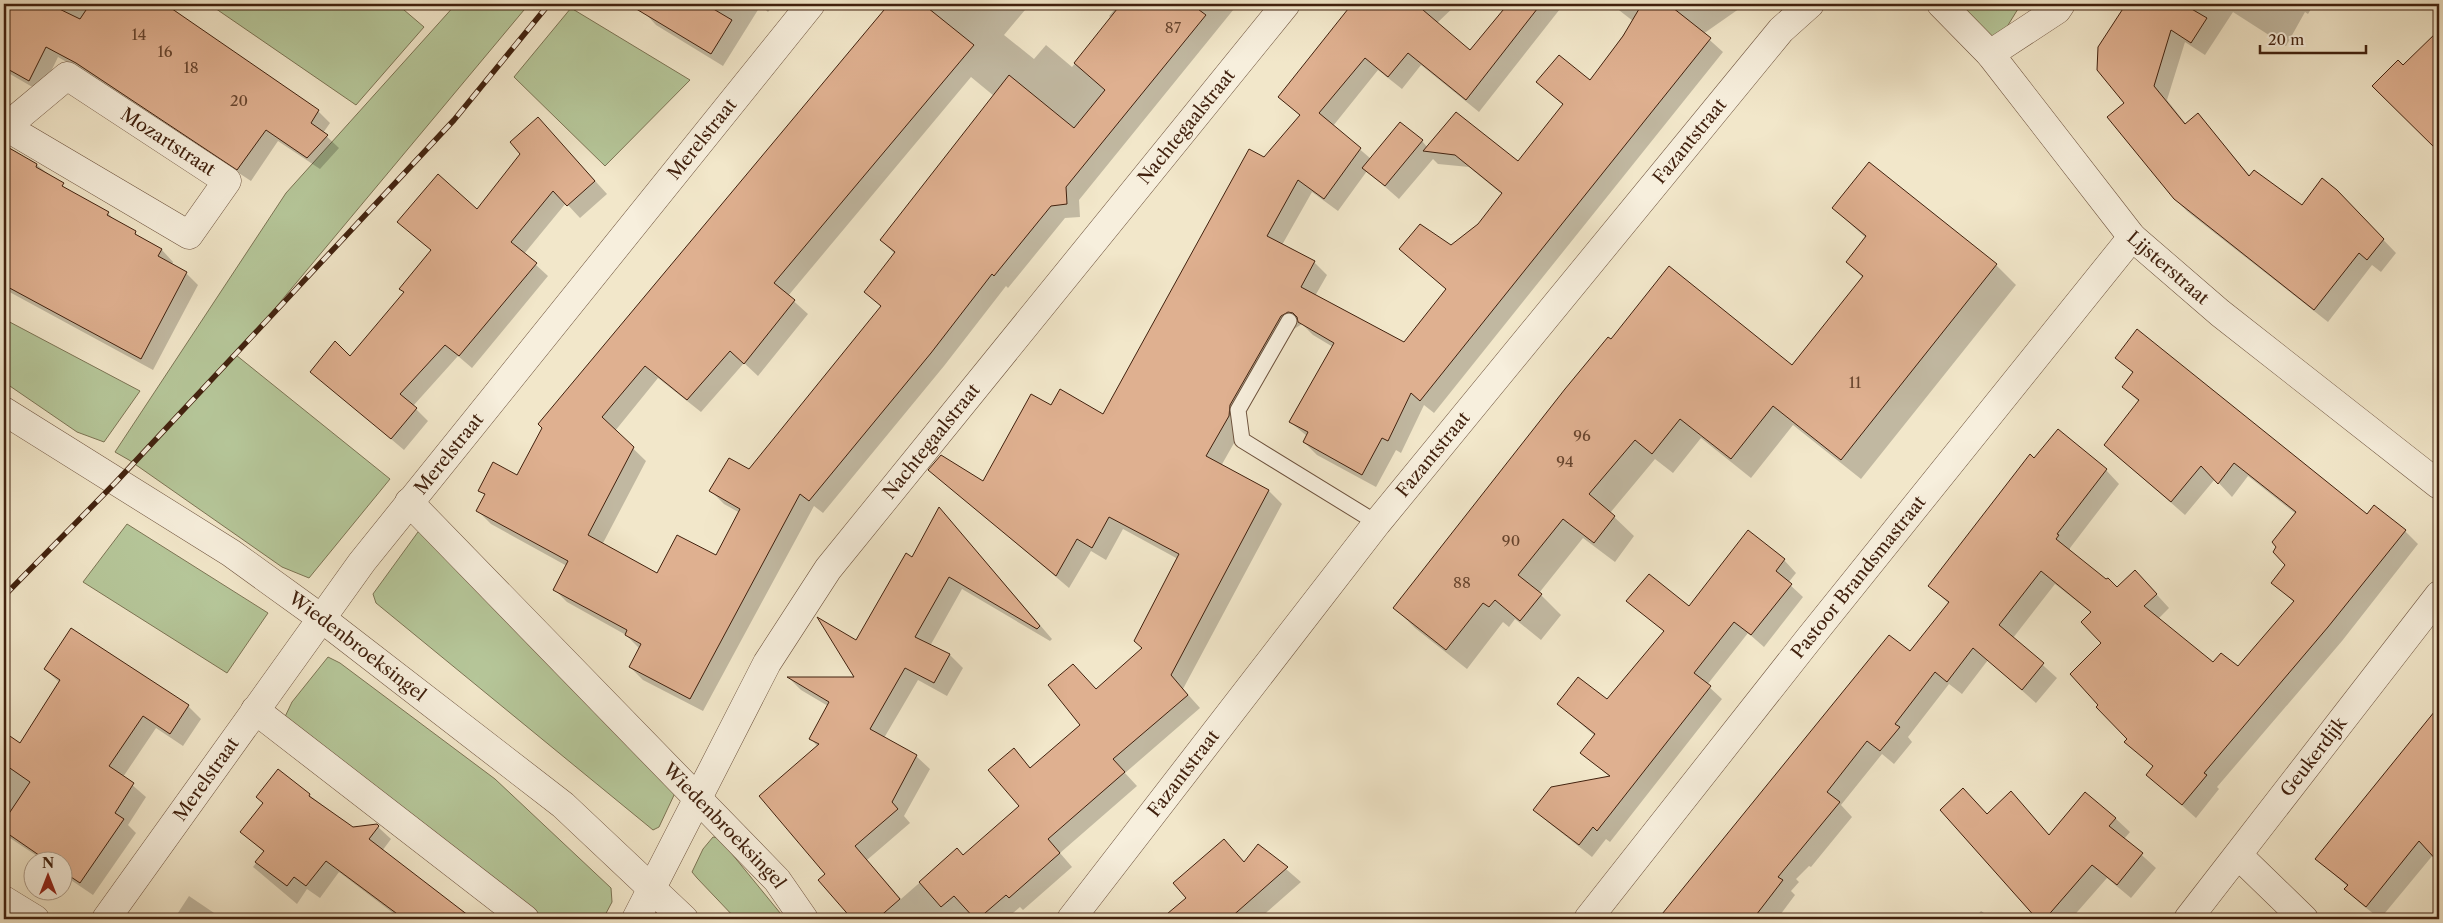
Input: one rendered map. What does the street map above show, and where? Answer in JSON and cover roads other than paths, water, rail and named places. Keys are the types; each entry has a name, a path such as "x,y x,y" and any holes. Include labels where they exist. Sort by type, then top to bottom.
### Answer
{"street":[{"name":"Merelstraat","path":"106,919 321,618 409,502 811,4"},
{"name":"Nachtegaalstraat","path":"636,919 766,663 828,570 1286,4"},
{"name":"Fazantstraat","path":"1071,919 1377,523 1781,30 1810,4"},
{"name":"Lijsterstraat","path":"1941,4 1990,54 2132,237 2220,313 2439,485"},
{"path":"1990,54 2057,10 2062,4"},
{"name":"Mozartstraat","path":"67,76 227,181 189,235 5,127 67,76"},
{"name":"Pastoor Brandsmastraat","path":"1588,919 1808,640 2132,237"},
{"name":"Wiedenbroeksingel","path":"4,411 231,554 321,618 563,805 684,919"},
{"name":"Wiedenbroeksingel","path":"409,502 777,880 804,919"},
{"name":"Geukerdijk","path":"2188,919 2439,596"},
{"path":"255,710 525,919"},
{"path":"2238,856 2304,919"},
{"path":"4,900 36,919"}],"lane":[{"path":"1290,322 1238,410 1242,440 1377,523"}],"railway":[{"path":"4,596 116,482 454,120 549,4"}]}
